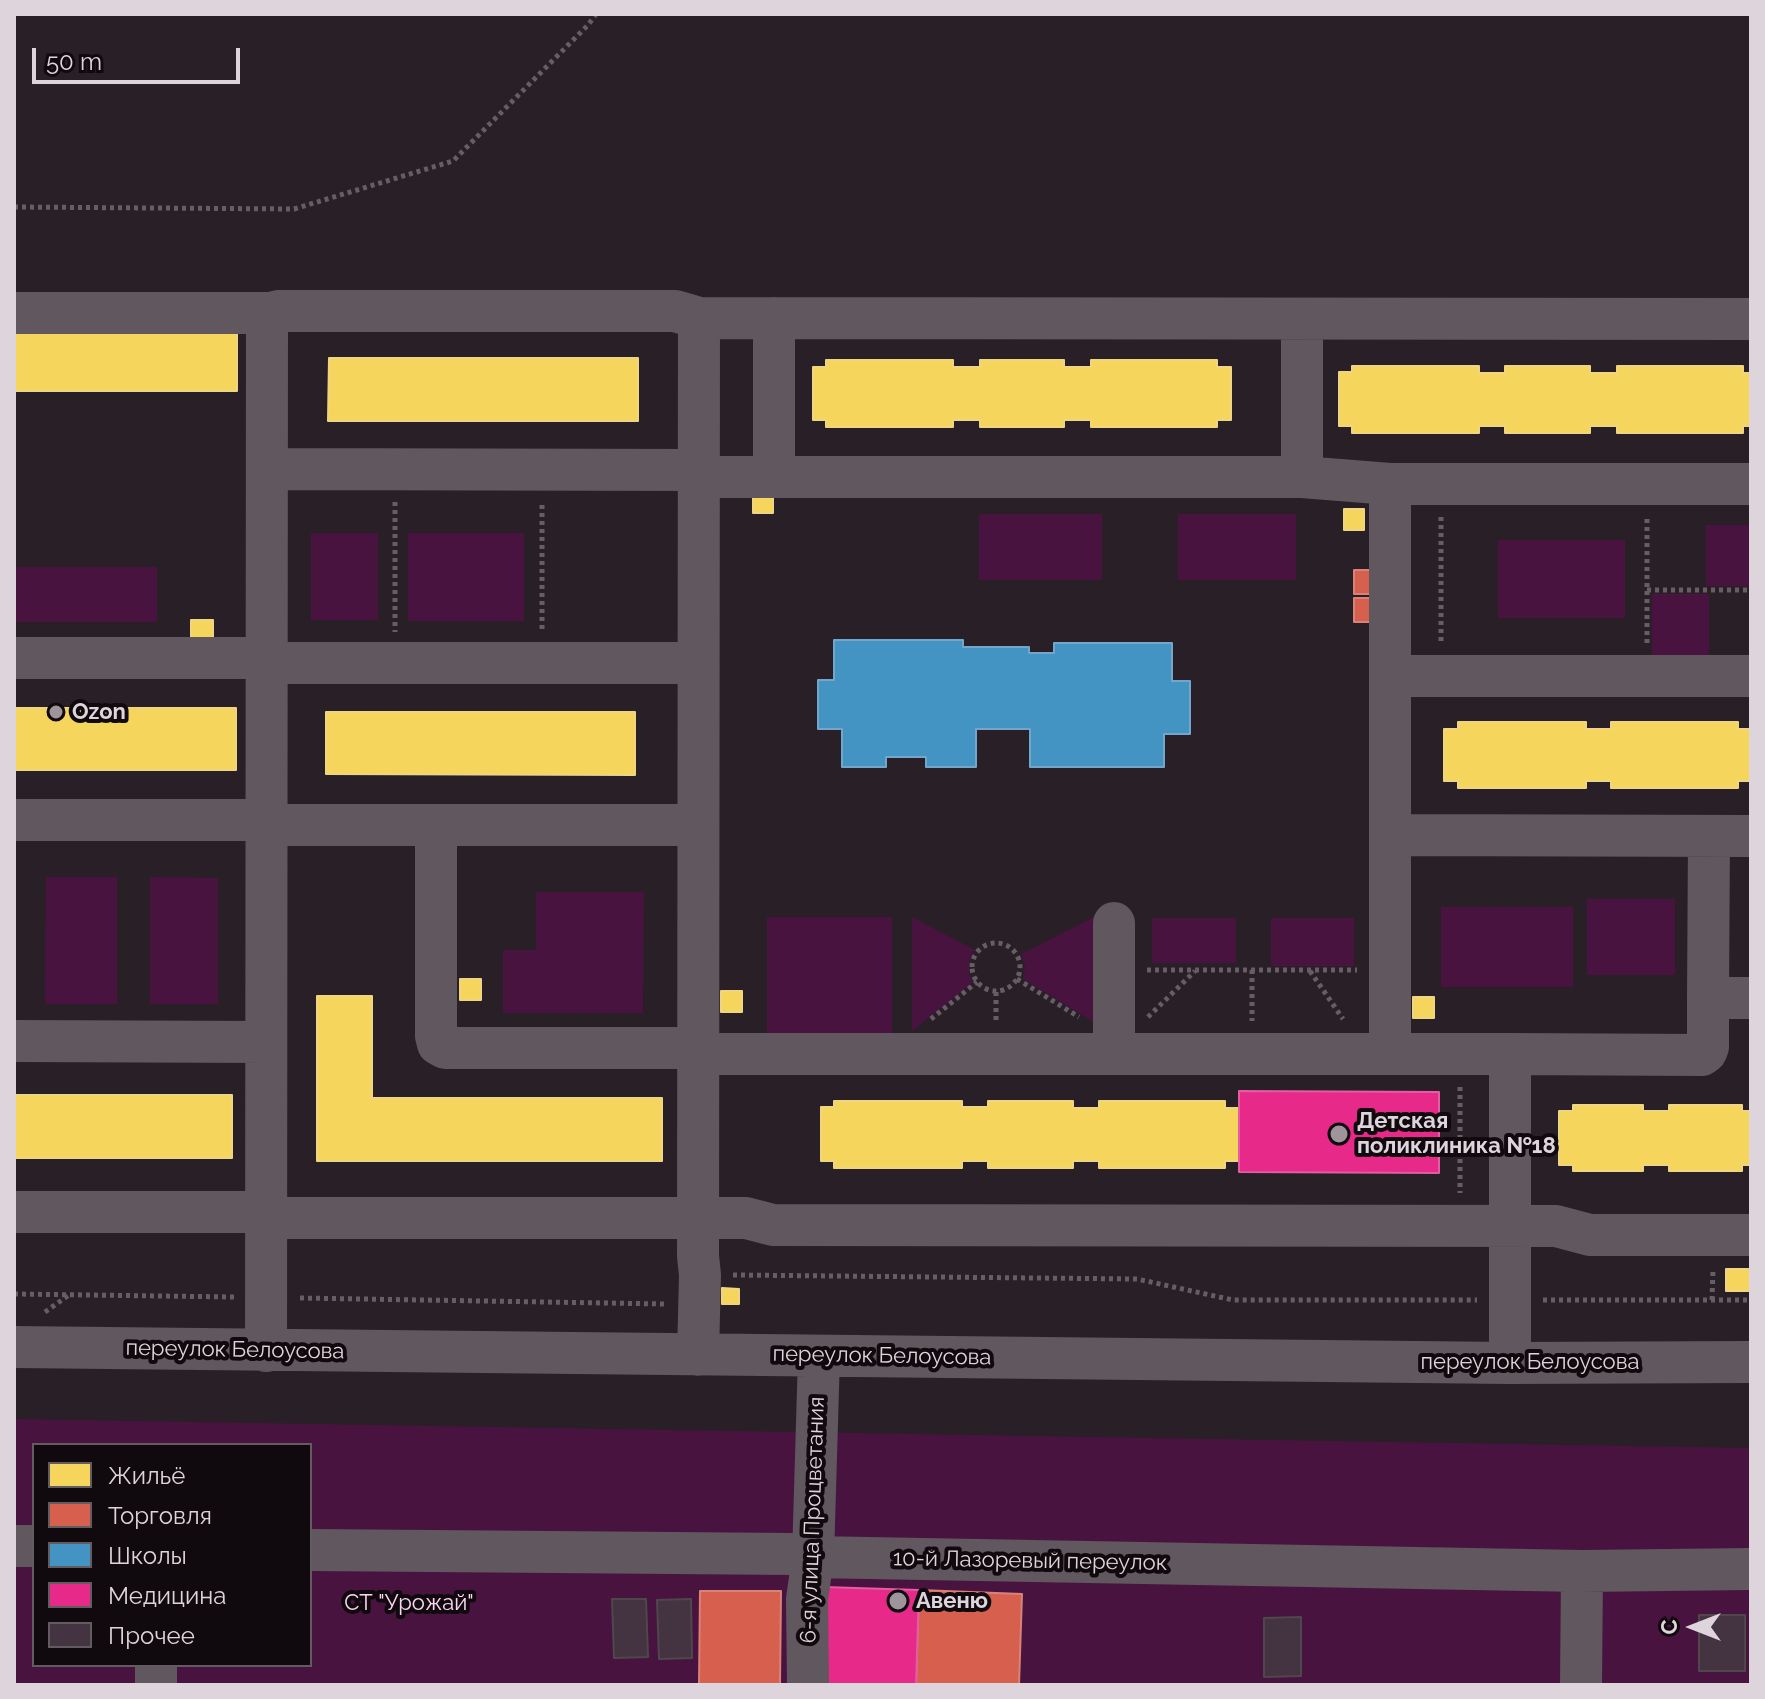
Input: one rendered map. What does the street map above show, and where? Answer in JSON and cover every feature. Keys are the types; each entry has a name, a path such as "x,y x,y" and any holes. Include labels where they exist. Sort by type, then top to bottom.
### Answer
{"street":[{"path":"14,313 675,311 699,318 1751,319"},
{"path":"266,1351 267,322 270,313"},
{"path":"698,1355 699,318"},
{"path":"774,318 774,477"},
{"path":"1302,319 1302,477"},
{"path":"267,469 699,473 774,477 1302,477 1390,484 1751,484"},
{"path":"1378,1054 1390,970 1390,484"},
{"path":"14,658 698,663"},
{"path":"1390,676 1751,676"},
{"path":"14,820 698,825"},
{"path":"436,825 436,1036 438,1044 445,1048 912,1054 1114,1048 1252,1054 1702,1055 1708,1047 1709,836"},
{"path":"1390,835 1751,836"},
{"path":"1114,923 1114,1048"},
{"path":"1708,998 1751,998"},
{"path":"14,1041 266,1042"},
{"path":"1510,1054 1510,1363"},
{"path":"14,1212 746,1218 773,1225 1556,1226 1590,1235 1751,1235"},
{"name":"переулок Белоусова","path":"14,1347 1510,1363 1751,1362"},
{"name":"6-я улица Процветания","path":"808,1685 807,1599 813,1557 819,1356"},
{"name":"10-й Лазоревый переулок","path":"312,1550 793,1554 813,1557 1582,1571 1751,1569"},
{"path":"1581,1685 1582,1571"}],"path":[{"path":"14,207 294,209 453,161 596,14"},
{"path":"1441,484 1441,676"},
{"path":"1647,676 1648,484"},
{"path":"541,663 542,504"},
{"path":"395,506 395,663"},
{"path":"1647,590 1751,590"},
{"path":"987,945 1006,945 1019,958 1021,968 1017,979 1006,990 987,990 974,977 974,958 987,945"},
{"path":"1114,970 1390,970"},
{"path":"1017,979 1114,1048 1196,970"},
{"path":"1252,970 1252,1054"},
{"path":"1309,970 1378,1054"},
{"path":"912,1054 912,1034 977,982"},
{"path":"1460,1054 1460,1226"},
{"path":"1712,1300 1713,1265"},
{"path":"14,1294 266,1297 1137,1279 1233,1300 1751,1300"}],"green space":[{"path":"979,514 1102,514 1102,580 979,580"},
{"path":"1178,514 1296,514 1296,580 1178,580"},
{"path":"1706,525 1751,525 1751,586 1706,586"},
{"path":"311,533 378,533 378,620 311,620"},
{"path":"408,533 524,533 524,621 408,621"},
{"path":"1498,540 1625,540 1625,618 1498,618"},
{"path":"14,567 157,567 157,622 14,622"},
{"path":"1652,594 1709,594 1709,658 1652,658"},
{"path":"46,877 117,877 117,1004 45,1004"},
{"path":"150,877 218,878 218,1004 150,1004"},
{"path":"536,892 644,892 643,1013 503,1013 503,950 536,950"},
{"path":"1587,899 1675,899 1675,975 1587,975"},
{"path":"1441,907 1573,907 1573,987 1441,987"},
{"path":"1100,914 1100,1026 1023,979 1025,967 1021,954"},
{"path":"767,917 892,917 892,1035 767,1035"},
{"path":"912,917 975,950 969,966 973,982 912,1031"},
{"path":"1152,918 1236,918 1236,963 1152,963"},
{"path":"1271,918 1354,918 1354,966 1271,966"},
{"name":"СТ \"Урожай\"","path":"14,1419 1751,1448 1751,1685 14,1685"}],"building: Жильё":[{"path":"14,329 237,329 237,391 14,391"},
{"path":"329,358 638,358 638,421 328,421"},
{"path":"826,360 953,360 953,367 980,367 980,360 1064,360 1064,367 1091,367 1091,360 1217,360 1217,367 1231,367 1231,420 1217,420 1217,427 1091,427 1091,420 1064,420 1064,427 980,427 980,420 953,420 953,427 826,427 826,420 813,420 813,367 826,367"},
{"path":"1352,366 1479,366 1479,373 1505,373 1505,366 1590,366 1590,373 1617,373 1617,366 1743,366 1743,373 1751,373 1751,426 1743,426 1743,433 1617,433 1617,426 1590,426 1590,433 1505,433 1505,426 1479,426 1479,433 1352,433 1352,426 1339,426 1339,372 1352,372"},
{"path":"753,492 773,492 773,513 753,513"},
{"path":"1344,509 1364,509 1364,530 1344,530"},
{"path":"191,620 213,620 213,639 191,639"},
{"path":"14,708 236,708 236,770 14,770"},
{"path":"326,712 635,712 635,775 326,774"},
{"path":"1458,722 1586,722 1586,729 1611,729 1611,722 1738,722 1738,729 1751,729 1751,781 1738,781 1738,788 1611,788 1611,781 1586,781 1586,788 1458,788 1458,781 1444,781 1444,729 1458,729"},
{"path":"460,979 481,979 481,1000 460,1000"},
{"path":"721,991 742,991 742,1012 721,1012"},
{"path":"317,996 372,996 372,1098 662,1098 662,1161 317,1161"},
{"path":"1413,997 1434,997 1434,1018 1413,1018"},
{"path":"14,1095 232,1095 232,1158 14,1158"},
{"path":"834,1101 962,1101 962,1107 988,1107 988,1101 1073,1101 1073,1108 1099,1108 1099,1101 1225,1101 1225,1108 1239,1108 1239,1161 1225,1161 1225,1168 1099,1168 1099,1161 1073,1161 1073,1168 988,1168 988,1161 962,1161 962,1168 834,1168 834,1161 821,1161 821,1107 834,1107"},
{"path":"1573,1105 1643,1105 1643,1111 1669,1111 1669,1105 1742,1105 1742,1111 1751,1111 1751,1165 1742,1165 1742,1171 1669,1171 1669,1165 1643,1165 1643,1171 1573,1171 1573,1165 1559,1165 1559,1111 1573,1111"},
{"path":"1726,1269 1751,1269 1751,1291 1726,1291"},
{"path":"722,1288 739,1289 739,1304 722,1304"}],"building: Торговля":[{"path":"1354,570 1370,570 1370,594 1354,594"},
{"path":"1354,598 1370,598 1370,622 1354,622"},
{"path":"919,1590 1022,1594 1019,1685 916,1685"},
{"path":"700,1591 781,1591 780,1685 699,1685"}],"building: Школы":[{"path":"834,640 963,640 963,647 1029,647 1029,653 1054,653 1054,643 1172,643 1172,681 1190,681 1190,734 1164,734 1164,767 1030,767 1030,729 976,729 976,767 926,767 926,757 886,757 886,767 842,767 842,729 818,729 818,680 834,680"}],"building: Медицина":[{"name":"Детская поликлиника №18","path":"1239,1091 1439,1092 1439,1173 1239,1172"},
{"path":"824,1587 919,1590 916,1685 821,1685"}],"building: Прочее":[{"path":"612,1599 646,1599 648,1657 614,1658"},
{"path":"691,1599 692,1658 659,1659 657,1600"},
{"path":"1699,1615 1745,1615 1745,1671 1699,1671"},
{"path":"1301,1617 1301,1676 1264,1677 1264,1618"}],"place":[{"name":"Ozon","path":"56,712"},
{"name":"Детская поликлиника №18","path":"1339,1134"},
{"name":"Авеню","path":"898,1601"}]}
